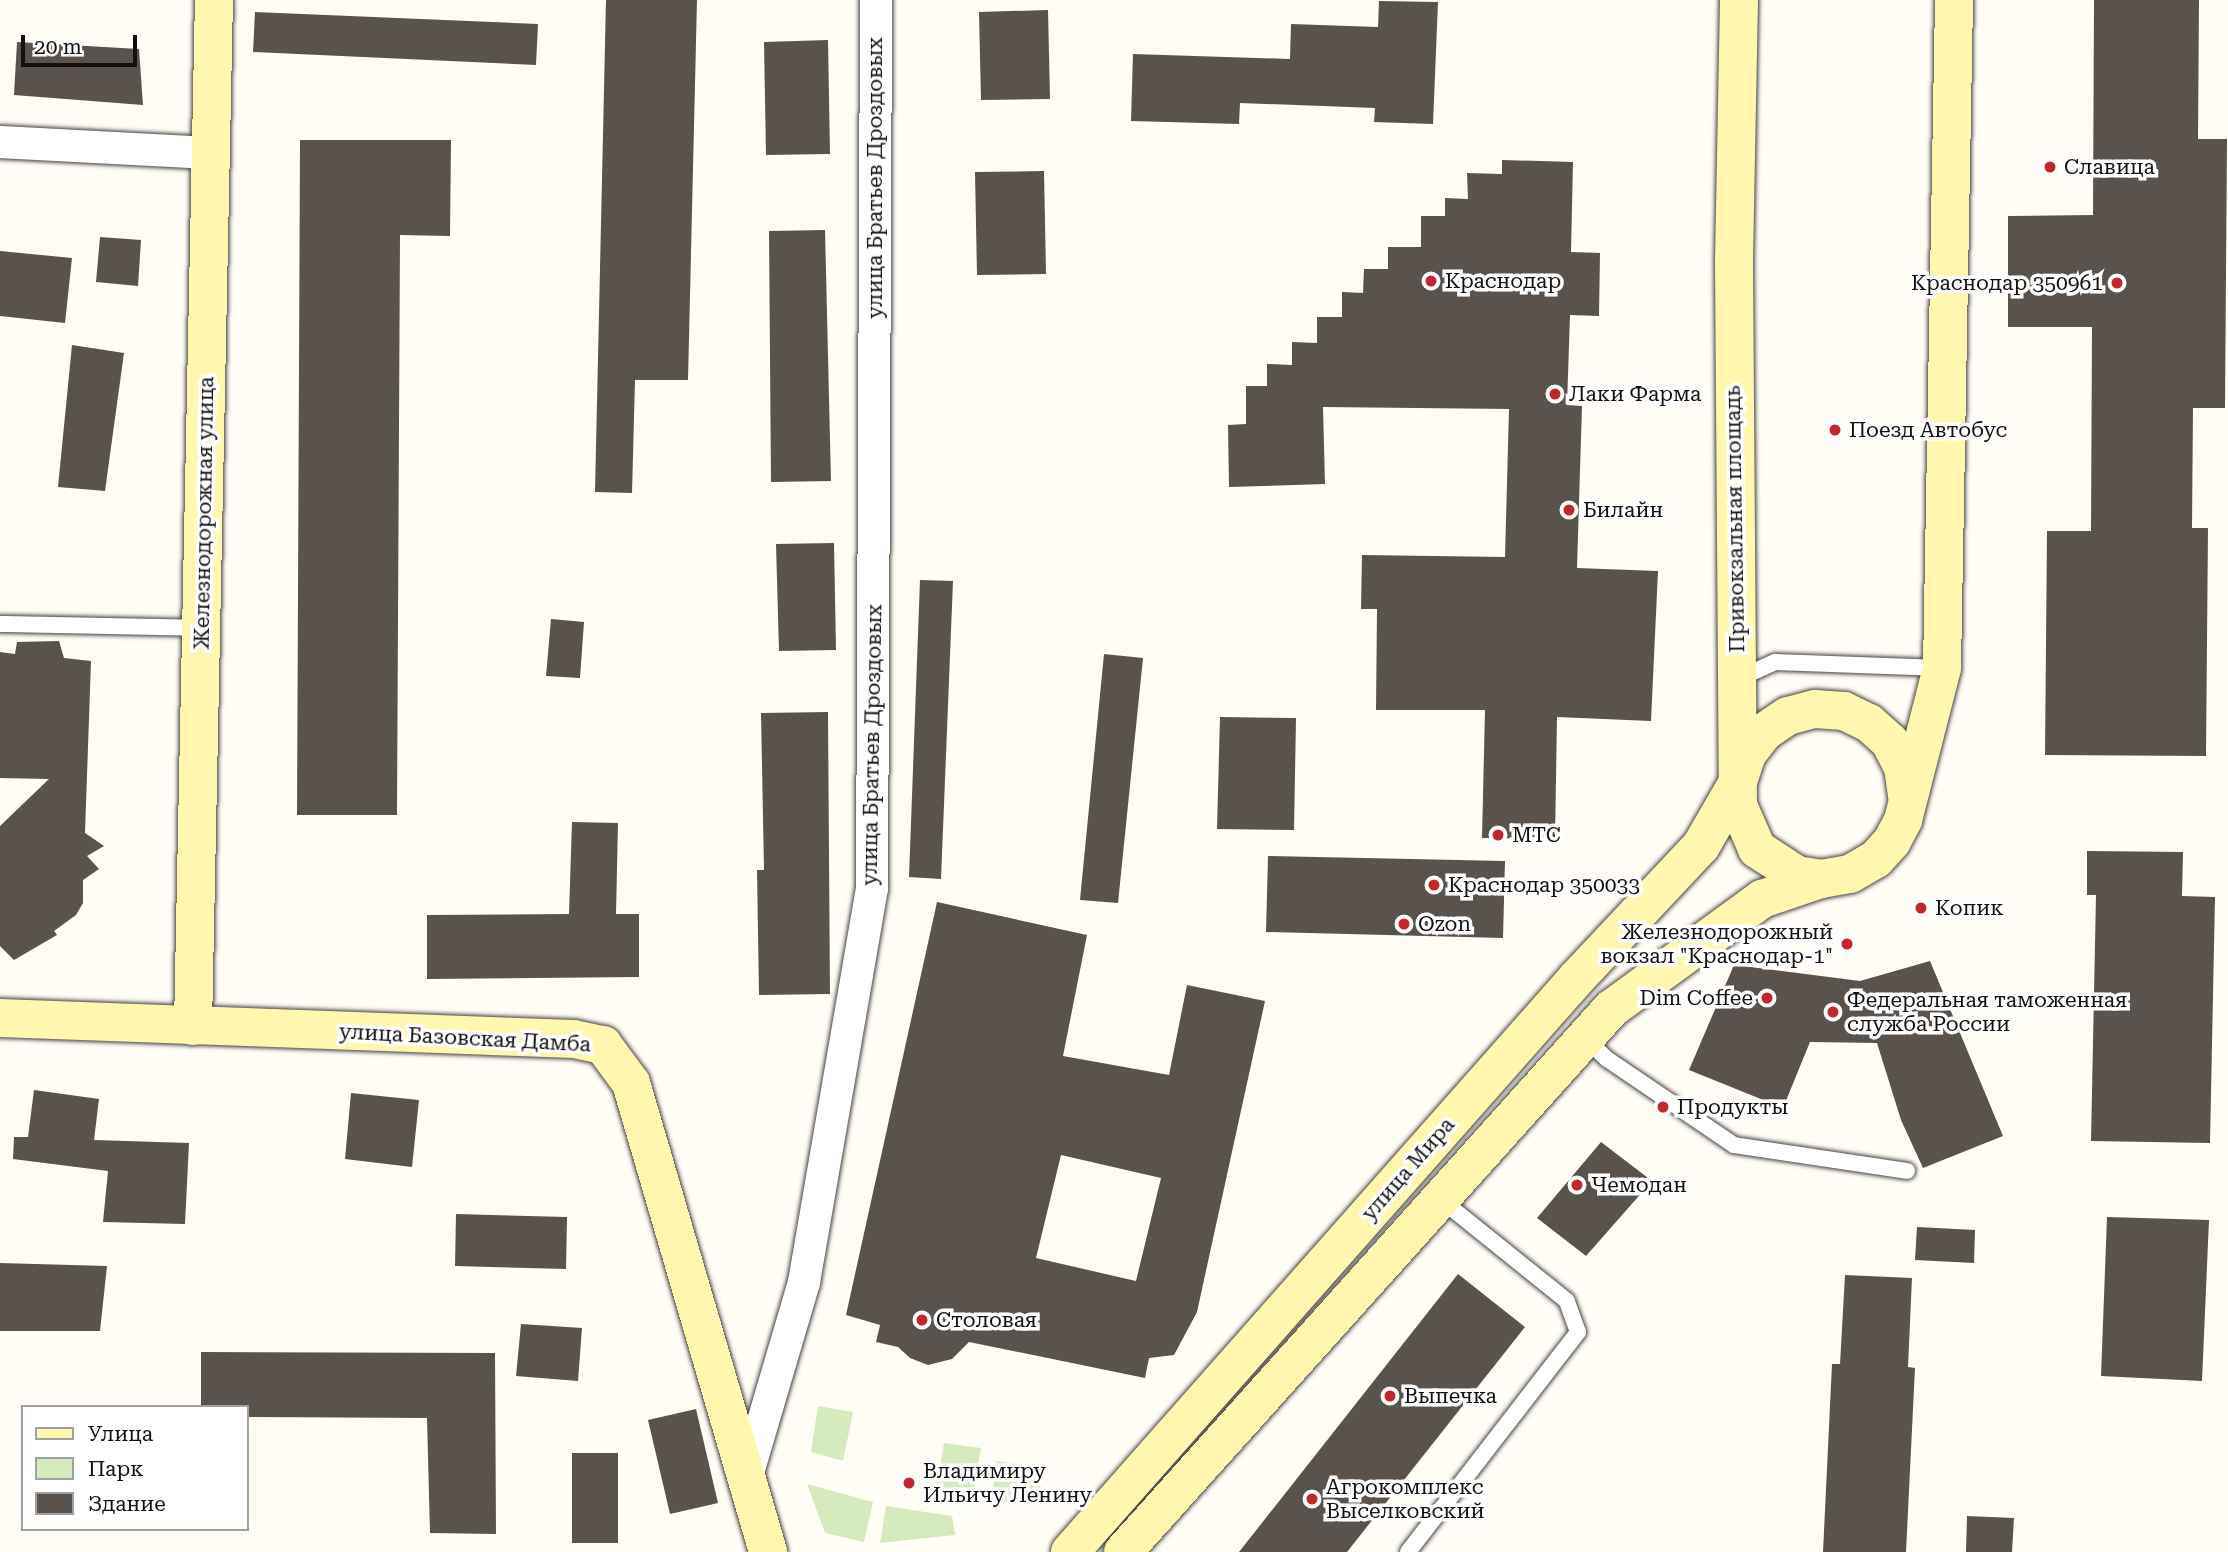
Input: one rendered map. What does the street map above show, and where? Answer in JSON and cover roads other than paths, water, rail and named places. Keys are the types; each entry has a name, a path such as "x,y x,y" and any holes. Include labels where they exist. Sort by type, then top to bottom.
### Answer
{"street":[{"name":"Железнодорожная улица","path":"193,1026 213,153 214,0"},
{"name":"улица Братьев Дроздовых","path":"747,1476 804,1282 872,889 876,0"},
{"name":"Привокзальная площадь","path":"1738,782 1734,265 1739,0"},
{"path":"1907,796 1903,767 1890,742 1869,723 1843,711 1815,709 1788,716 1764,732 1747,754 1738,782 1738,806 1757,849 1797,875 1821,879 1850,874 1876,859 1903,820 1942,668 1954,0"},
{"path":"0,142 213,153"},
{"name":"улица Мира","path":"1070,1552 1577,978 1701,846 1738,782"},
{"name":"улица Мира","path":"1123,1552 1611,1009 1762,899 1821,879"},
{"name":"улица Базовская Дамба","path":"0,1018 574,1039 603,1045 631,1083 768,1552"}],"lane":[{"path":"0,624 201,628"},
{"path":"1737,679 1775,662 1942,668"},
{"path":"1585,1038 1607,1059 1734,1145 1907,1171"},
{"path":"1408,1552 1578,1332 1567,1301 1439,1198"}],"place":[{"name":"Славица","path":"2050,167"},
{"name":"Краснодар","path":"1431,281"},
{"name":"Краснодар 350961","path":"2117,283"},
{"name":"Лаки Фарма","path":"1555,394"},
{"name":"Поезд Автобус","path":"1835,430"},
{"name":"Билайн","path":"1569,510"},
{"name":"МТС","path":"1498,835"},
{"name":"Краснодар 350033","path":"1434,885"},
{"name":"Копик","path":"1921,908"},
{"name":"Ozon","path":"1404,924"},
{"name":"Железнодорожный вокзал \"Краснодар-1\"","path":"1847,944"},
{"name":"Dim Coffee","path":"1767,998"},
{"name":"Федеральная таможенная служба России","path":"1833,1012"},
{"name":"Продукты","path":"1663,1107"},
{"name":"Чемодан","path":"1577,1185"},
{"name":"Столовая","path":"922,1320"},
{"name":"Выпечка","path":"1390,1396"},
{"name":"Владимиру Ильичу Ленину","path":"909,1483"},
{"name":"Агрокомплекс Выселковский","path":"1312,1499"}]}
